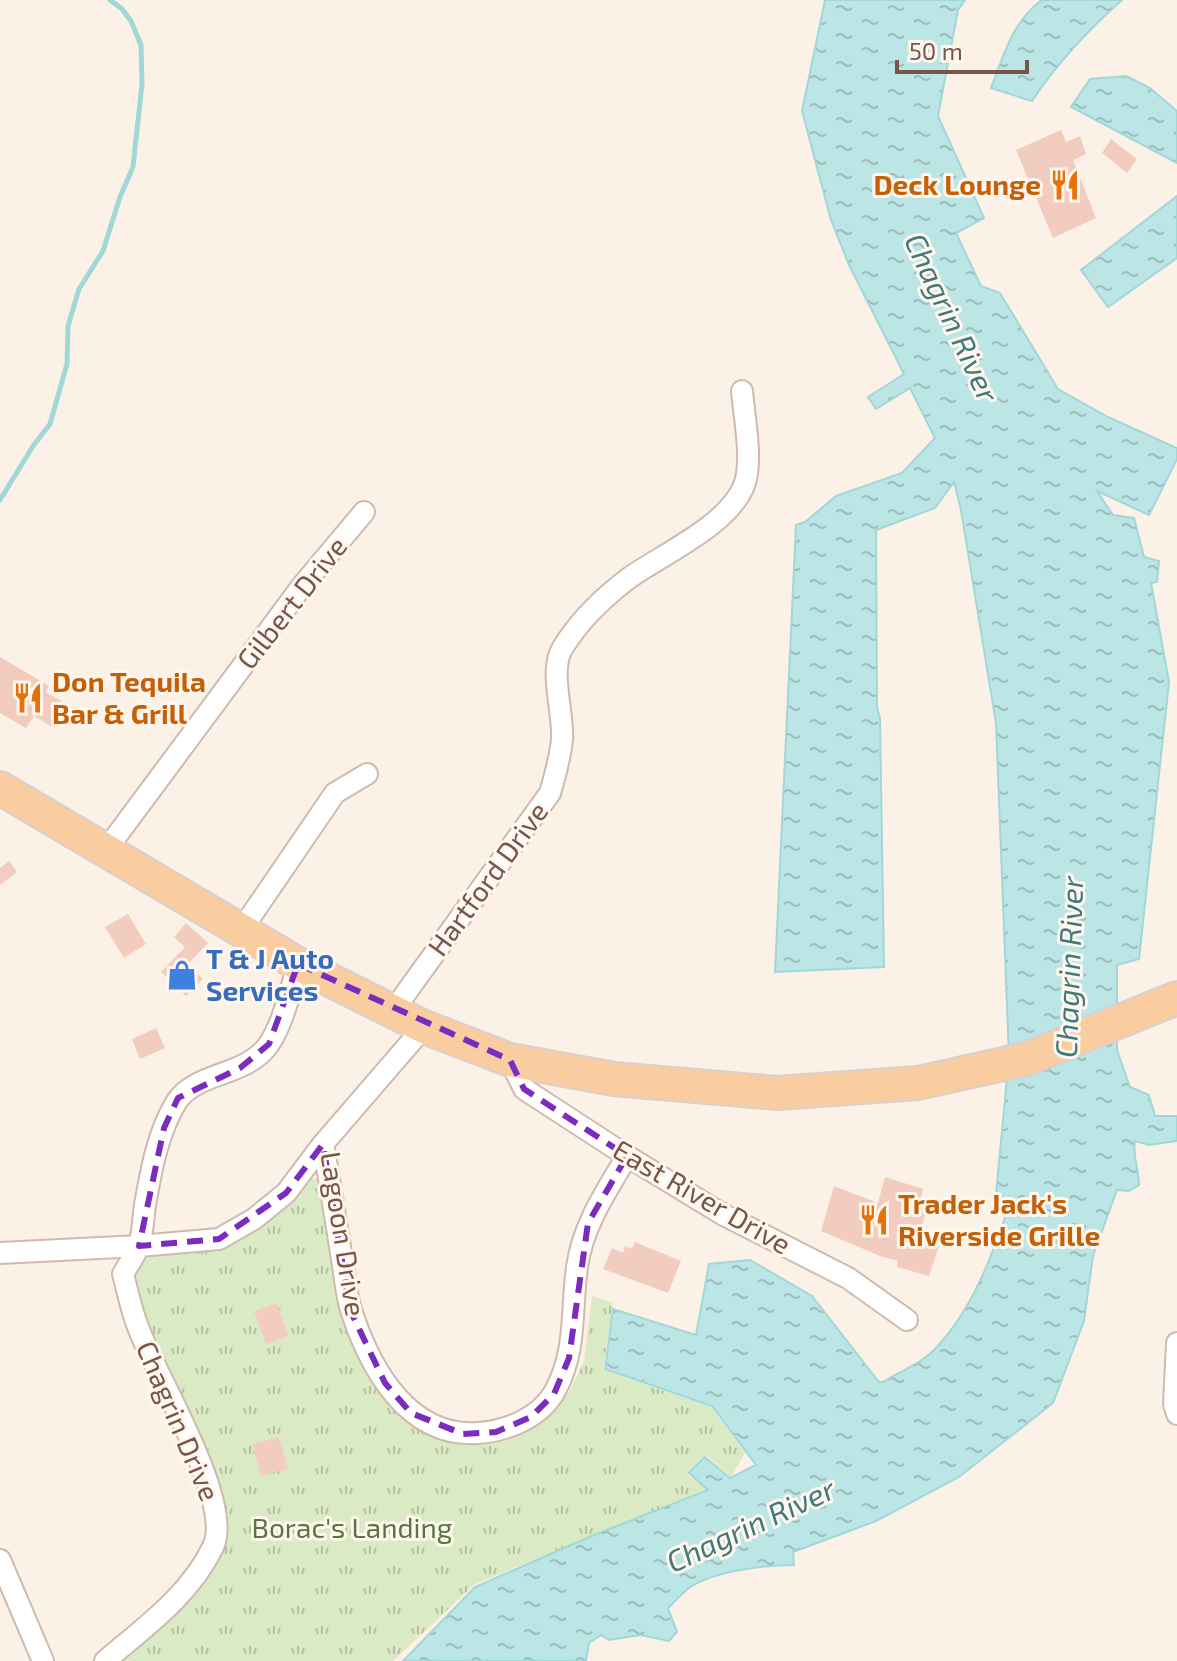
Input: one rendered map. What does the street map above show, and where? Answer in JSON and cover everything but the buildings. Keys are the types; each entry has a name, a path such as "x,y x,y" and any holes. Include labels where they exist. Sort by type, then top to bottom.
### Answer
{"main road":[{"path":"0,788 298,964 424,1027 510,1060 614,1079 777,1093 918,1083 1026,1059 1177,998"}],"street":[{"name":"Hartford Drive","path":"393,1011 550,793 562,737 557,676 560,653 590,614 627,580 721,517 743,487 748,456 742,391"},
{"name":"Gilbert Drive","path":"106,850 302,586 364,512"},
{"path":"242,929 335,793 367,774"},
{"name":"Chagrin Drive","path":"105,1661 184,1592 214,1544 217,1510 208,1481 139,1331 123,1274 139,1246 149,1182 164,1128 178,1098 198,1084 248,1063 269,1044 288,1000 298,964"},
{"name":"Lagoon Drive","path":"424,1027 323,1144 350,1310 385,1383 411,1413 436,1427 463,1434 496,1432 531,1417 554,1394 569,1358 575,1320 577,1266 588,1223 627,1156"},
{"name":"East River Drive","path":"510,1060 524,1089 722,1214 848,1278 907,1320"},
{"path":"0,1253 219,1239 254,1219 286,1193 323,1144"},
{"path":"1177,1343 1174,1404 1177,1414"},
{"path":"0,1560 43,1661"}],"highlighted area":[{"path":"298,964 510,1060 524,1089 627,1156 588,1223 569,1358 554,1394 531,1417 496,1432 463,1434 411,1413 385,1383 350,1310 323,1144 286,1193 219,1239 139,1246 164,1128 178,1098 240,1068 269,1044"}],"green space":[{"name":"Borac's Landing","path":"316,1178 325,1186 353,1337 440,1434 467,1444 506,1441 542,1420 570,1391 584,1361 592,1296 613,1303 603,1370 711,1407 745,1453 731,1477 706,1455 687,1474 707,1489 475,1584 393,1661 118,1661 220,1547 227,1523 218,1488 142,1309 133,1279 140,1261 152,1256 194,1252 227,1243 307,1179"}],"water":[{"name":"Chagrin River","path":"825,0 965,0 958,10 938,116 984,218 956,233 981,286 1000,293 1058,389 1108,417 1177,448 1177,459 1149,515 1097,491 1113,515 1134,518 1144,557 1159,561 1157,582 1151,583 1169,682 1139,959 1117,965 1117,1050 1130,1087 1149,1095 1155,1116 1177,1116 1177,1141 1149,1145 1135,1141 1139,1185 1129,1191 1117,1190 1093,1256 1084,1321 1053,1403 959,1477 876,1521 793,1552 794,1565 741,1570 714,1576 692,1586 668,1608 677,1632 669,1641 640,1635 609,1640 601,1635 589,1643 586,1661 403,1661 475,1587 708,1490 689,1473 705,1457 730,1478 756,1465 712,1406 605,1369 613,1309 696,1335 709,1264 750,1260 812,1296 879,1382 883,1382 930,1354 961,1316 989,1260 1011,1200 996,1194 1009,1057 996,723 954,482 935,508 876,530 884,967 775,972 796,525 805,522 836,496 902,473 935,438 910,388 876,409 868,397 904,374 849,265 831,220 802,111"},
{"path":"1042,0 1122,0 1074,48 1032,101 991,88 1016,28"},
{"path":"1126,76 1150,88 1177,111 1177,163 1071,107 1090,79"},
{"path":"1177,196 1177,258 1108,307 1081,270"}],"waterway":[{"path":"0,500 50,424 67,364 68,326 79,289 103,251 133,167 142,84 141,45 131,21 110,0"}],"place":[{"name":"Deck Lounge","path":"1065,185"},
{"name":"Don Tequila Bar & Grill","path":"28,698"},
{"name":"T & J Auto Services","path":"182,975"},
{"name":"Trader Jack's Riverside Grille","path":"874,1220"}]}
